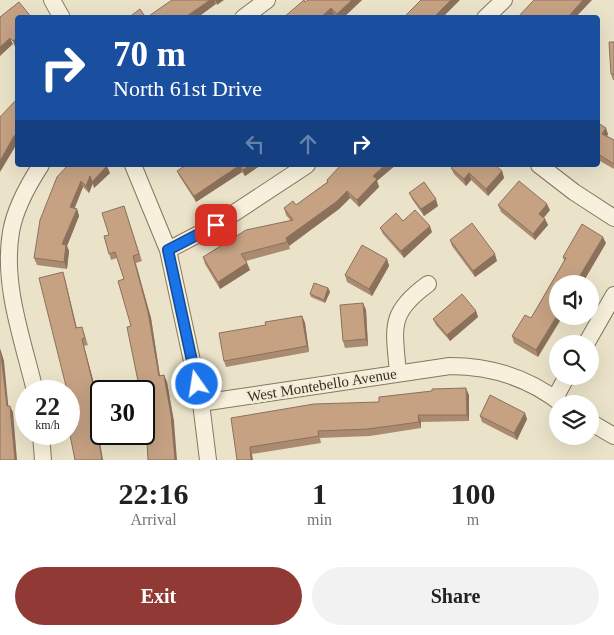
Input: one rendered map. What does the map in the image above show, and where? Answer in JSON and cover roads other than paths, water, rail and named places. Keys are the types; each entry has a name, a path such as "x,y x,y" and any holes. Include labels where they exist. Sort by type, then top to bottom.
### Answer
{"street":[{"path":"52,0 60,15"},
{"path":"247,15 267,0"},
{"path":"488,15 504,0"},
{"path":"33,380 17,318 8,266 11,231 17,210 40,167"},
{"path":"134,167 168,250 202,403 208,460"},
{"path":"168,250 216,225 304,167"},
{"path":"543,167 574,192 614,218"},
{"path":"398,373 394,328 398,316 405,302 428,284"},
{"path":"591,335 614,295"},
{"name":"West Montebello Avenue","path":"202,403 450,366 479,366 506,374 549,396"},
{"path":"599,427 614,436"},
{"path":"42,445 44,460"}]}
